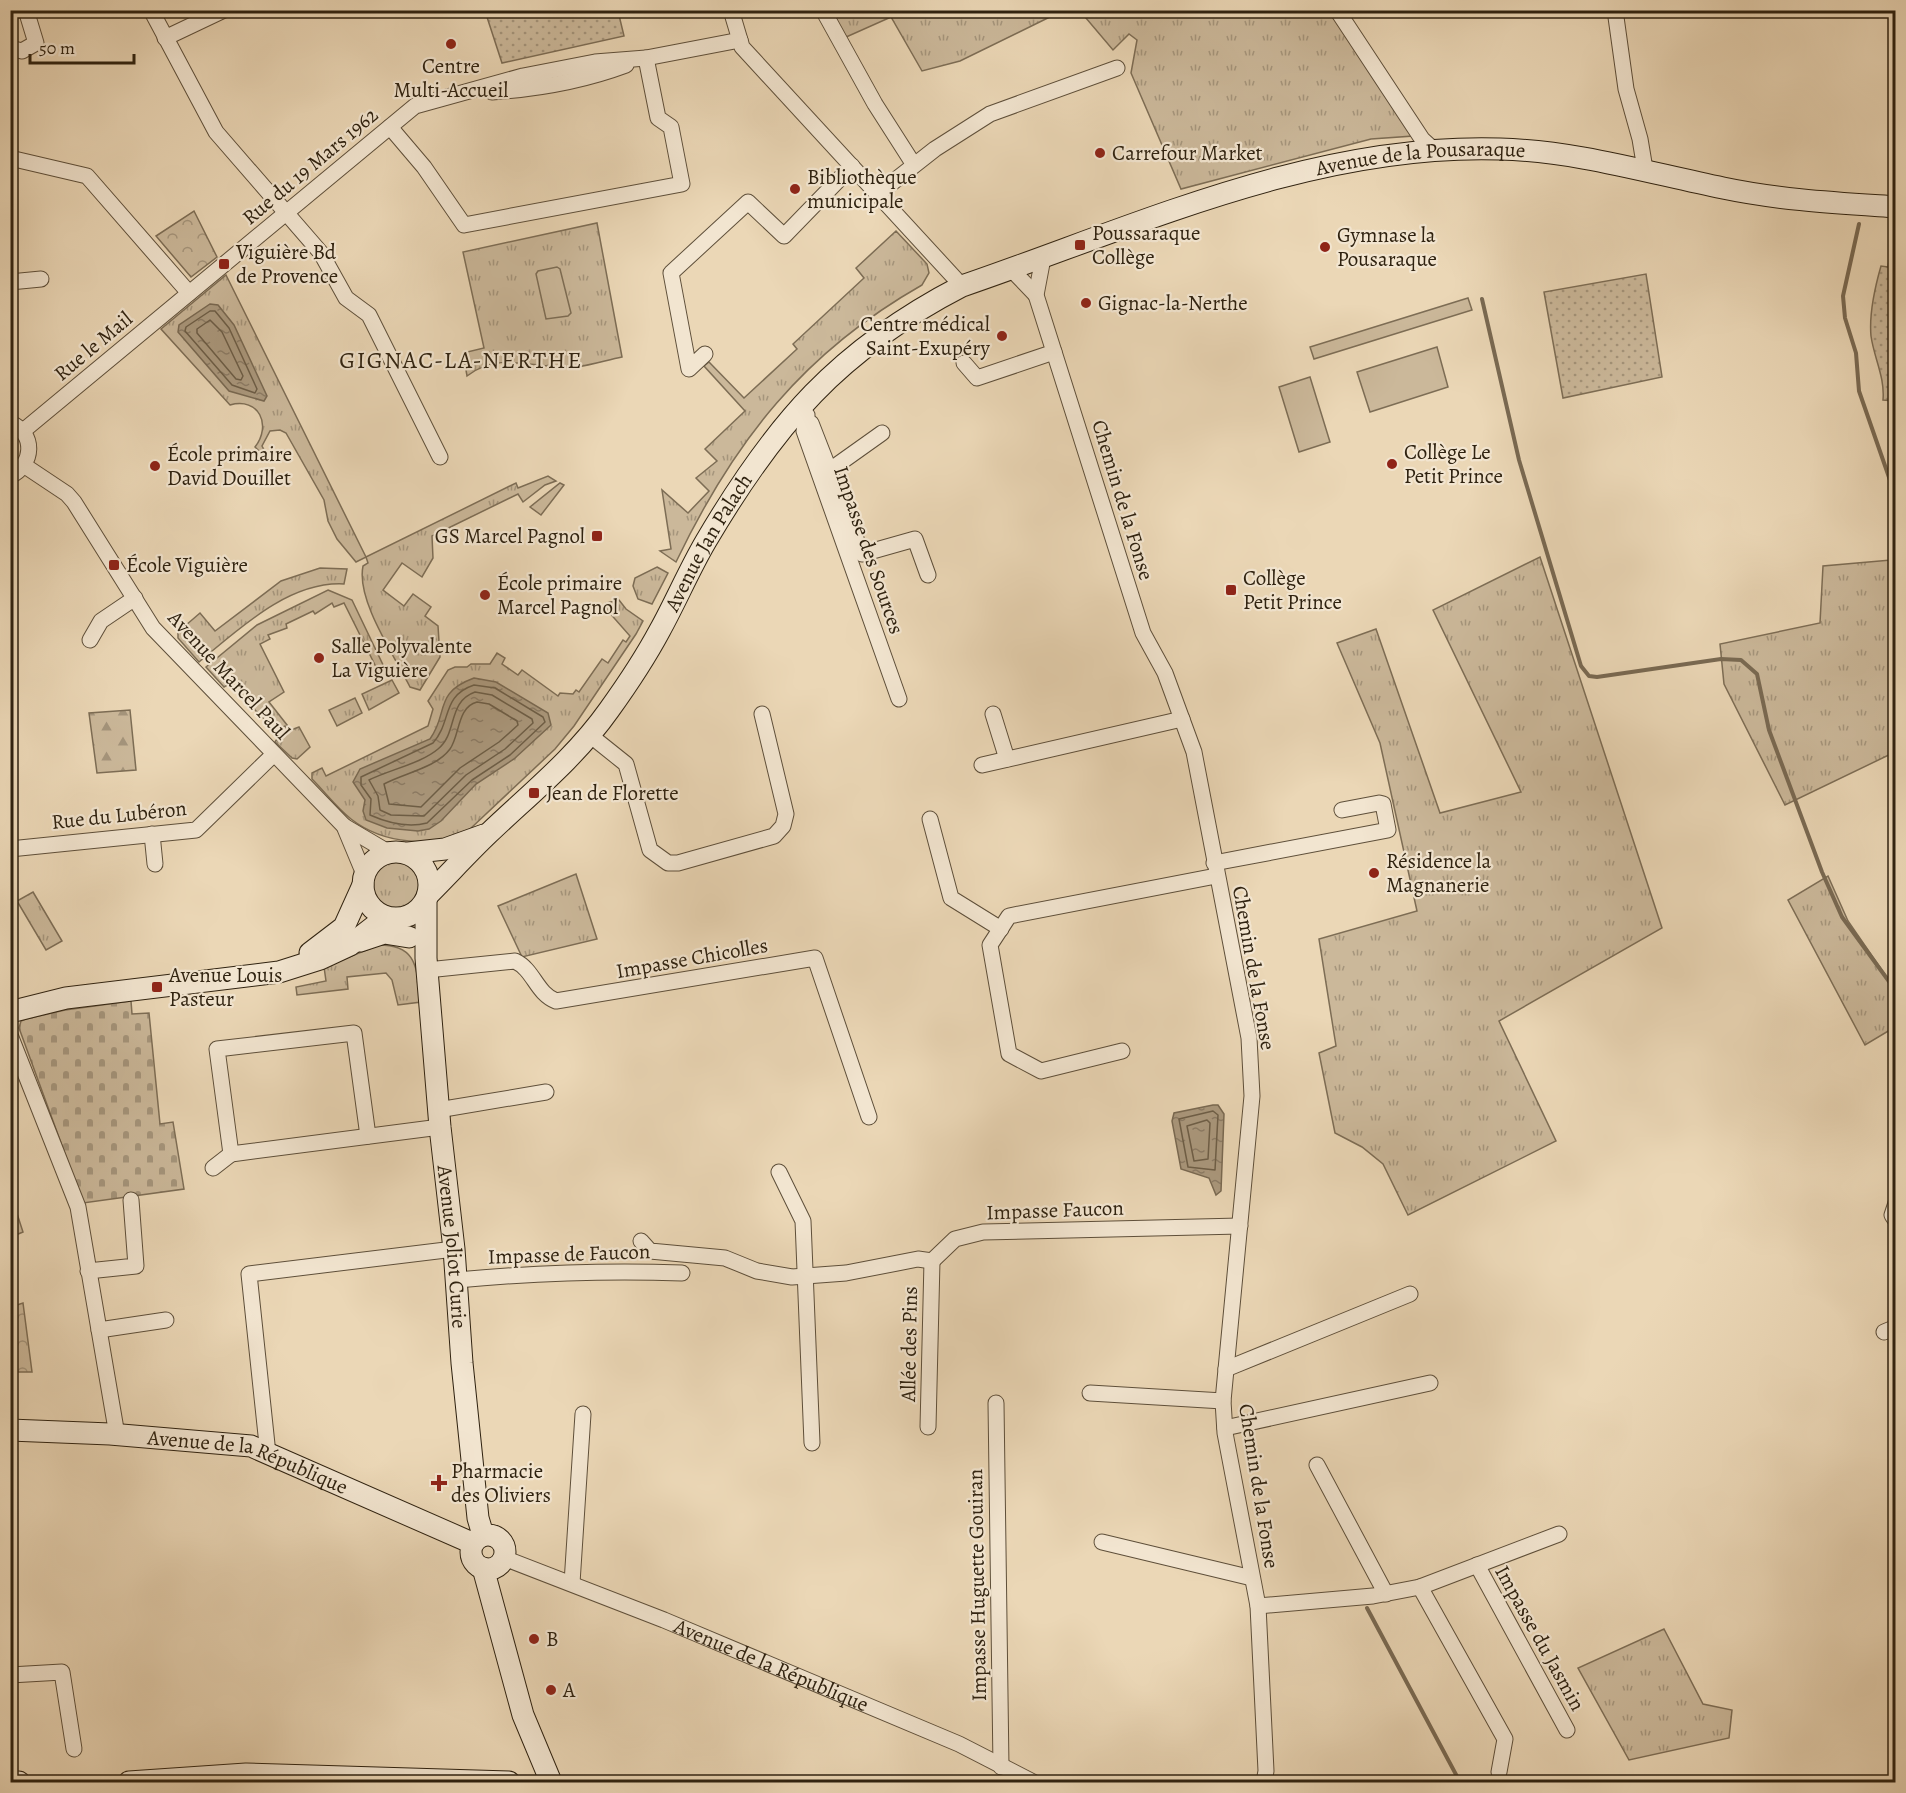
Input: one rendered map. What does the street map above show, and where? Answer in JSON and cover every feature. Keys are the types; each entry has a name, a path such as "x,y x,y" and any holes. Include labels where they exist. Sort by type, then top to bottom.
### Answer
{"street":[{"path":"10,48 22,51 36,43 26,10"},
{"path":"151,10 216,132 321,253 346,298 369,315 440,457"},
{"path":"165,38 224,10"},
{"path":"731,10 742,47 879,193 962,286"},
{"path":"823,10 875,104 914,165"},
{"path":"1337,10 1422,139 1434,150"},
{"path":"1615,10 1626,89 1641,139 1645,169"},
{"name":"Rue du 19 Mars 1962","path":"189,293 415,106 468,94 534,74 595,62 646,58 740,40"},
{"path":"390,127 424,167 464,225 682,184 671,127 658,118 646,58"},
{"path":"879,193 914,165 990,114 1117,68"},
{"name":"Avenue de la Pousaraque","path":"962,286 1260,182 1402,153 1434,150 1512,150 1581,156 1766,196 1896,207"},
{"path":"10,158 87,176 189,293"},
{"path":"705,354 689,369 671,273 748,202 784,236 852,166"},
{"name":"Chemin de la Fonse","path":"1043,258 1036,295 1143,633 1165,673 1194,752 1249,1038 1252,1096 1223,1401 1225,1428 1258,1606 1266,1771 1264,1782"},
{"path":"1011,269 1036,295"},
{"path":"10,282 41,279"},
{"name":"Avenue Jan Palach","path":"427,898 490,832 562,768 591,736 630,681 659,632 705,542 767,445 857,352 924,306 962,286"},
{"name":"Rue le Mail","path":"17,427 189,293"},
{"path":"964,363 977,378 1054,352"},
{"path":"804,409 862,554 915,538 928,575"},
{"name":"Impasse des Sources","path":"804,409 804,431 899,699"},
{"path":"10,476 25,466 30,448 17,427"},
{"path":"830,470 882,434"},
{"name":"Avenue Marcel Paul","path":"25,466 67,494 74,502 167,645 344,826 398,852"},
{"path":"90,640 101,621 135,598"},
{"path":"591,736 626,764 650,850 668,863 678,863 774,836 783,826 786,814 762,714"},
{"path":"993,714 1007,759"},
{"path":"982,765 1182,719"},
{"name":"Rue du Lubéron","path":"10,849 196,830 274,754"},
{"path":"1122,1051 1041,1071 1009,1054 990,945 1009,916 1388,830 1383,804 1342,810"},
{"path":"930,819 951,898 1000,929"},
{"name":"Avenue Marcel Paul","path":"344,826 363,880"},
{"name":"Avenue Jan Palach","path":"398,852 445,849 490,832"},
{"path":"152,834 155,864"},
{"path":"279,972 319,948 344,927 373,860 398,852 424,866 429,877 427,898 412,914 390,917 350,945"},
{"path":"363,880 370,906 390,917 409,937 427,964"},
{"name":"Avenue Joliot Curie","path":"427,898 427,964 439,1118 457,1280 478,1539"},
{"path":"10,1012 66,998 279,972 320,959 384,933 409,937"},
{"name":"Impasse Chicolles","path":"427,964 515,961 525,966 547,997 556,1001 815,958 869,1117"},
{"path":"231,1154 217,1049 354,1033 368,1136"},
{"path":"10,1035 78,1207 117,1435"},
{"path":"213,1168 231,1154 368,1136 546,1092"},
{"path":"779,1172 803,1221 812,1443"},
{"path":"88,1271 136,1266 131,1200"},
{"path":"1896,1203 1892,1215 1896,1221"},
{"name":"Impasse Faucon","path":"932,1261 955,1239 983,1232 1240,1226"},
{"path":"640,1241 650,1251 724,1258 775,1276 807,1278 846,1274 918,1259 932,1261"},
{"path":"268,1454 249,1274 454,1249"},
{"name":"Allée des Pins","path":"928,1428 932,1261"},
{"name":"Impasse de Faucon","path":"457,1280 580,1270 682,1273"},
{"path":"1226,1369 1410,1294"},
{"path":"99,1330 166,1320"},
{"path":"1225,1428 1430,1383"},
{"path":"1090,1393 1223,1401"},
{"name":"Impasse Huguette Gouiran","path":"996,1403 1001,1767"},
{"path":"572,1583 583,1414"},
{"name":"Avenue de la République","path":"10,1430 117,1435 251,1446 478,1539"},
{"path":"1317,1465 1386,1594"},
{"path":"489,1534 501,1540 505,1545 504,1558 496,1567 483,1568 473,1561 471,1549 478,1539 489,1534"},
{"path":"1258,1606 1386,1594 1420,1587 1559,1534"},
{"path":"1102,1542 1252,1578"},
{"name":"Avenue de la République","path":"504,1558 572,1583 959,1744 1033,1782"},
{"name":"Impasse du Jasmin","path":"1477,1565 1567,1730"},
{"path":"483,1568 511,1679 528,1730 550,1782"},
{"path":"1420,1587 1505,1739 1498,1772"},
{"path":"10,1676 62,1672 74,1749"},
{"path":"528,1730 539,1782"},
{"path":"129,1782 246,1774 509,1782"},
{"path":"10,1782 20,1782"}],"green space":[{"path":"485,11 618,11 624,36 502,63"},
{"path":"831,11 1062,11 960,61 922,71 891,17 844,38"},
{"path":"1080,11 1329,11 1413,136 1371,139 1181,189 1131,73 1137,40 1129,34 1113,50"},
{"path":"194,211 217,257 191,277 156,236"},
{"path":"597,223 622,357 576,367 506,362 480,368 467,376 463,353 484,348 463,252"},
{"path":"896,231 927,264 929,273 922,285 880,311 808,370 776,403 748,439 698,518 676,562 660,551 671,549 662,490 688,513 709,491 696,478 717,461 705,449 745,411 704,366 709,362 744,398 797,349 793,344 864,278 856,268"},
{"path":"1890,254 1896,254 1895,401 1883,400 1881,375 1871,336 1873,301 1879,274 1881,266 1888,267"},
{"path":"557,267 560,269 571,313 568,316 546,319 536,274 538,271"},
{"path":"1646,274 1662,377 1563,398 1544,292"},
{"path":"226,275 366,557 356,562 337,539 328,521 324,500 286,433 280,430 270,431 262,446 267,455 265,457 255,447 262,430 260,415 249,405 230,405 161,329"},
{"path":"1468,298 1472,310 1314,359 1310,347"},
{"path":"1437,347 1448,387 1370,412 1357,372"},
{"path":"1310,377 1330,442 1299,452 1279,387"},
{"path":"548,476 556,481 545,485 523,502 518,494 432,536 433,558 422,577 402,563 383,590 404,606 413,594 431,607 425,616 438,626 440,657 420,690 410,687 371,611 362,580 363,566 368,563 366,557 516,483 518,488"},
{"path":"560,483 564,485 541,515 530,507"},
{"path":"1540,557 1662,928 1499,1021 1556,1141 1408,1215 1383,1164 1362,1147 1335,1133 1319,1053 1336,1046 1319,939 1417,911 1380,743 1337,643 1376,629 1440,813 1521,792 1433,610"},
{"path":"1891,560 1896,567 1895,752 1785,805 1724,684 1720,644 1820,623 1823,566"},
{"path":"657,567 668,573 652,604 638,599 633,586 635,578"},
{"path":"320,568 347,569 344,584 324,585 304,590 284,599 248,622 199,662 178,638 178,632 200,613 215,631 281,581"},
{"path":"328,590 352,600 385,669 379,673 344,603 334,607 332,603 315,614 313,611 286,624 287,628 268,635 270,639 260,644 284,692 269,702 291,730 299,727 310,747 297,759 292,758 275,742 279,736 288,731 285,726 276,731 229,684 224,687 206,667 257,625"},
{"path":"619,600 626,609 643,621 636,634 574,726 555,749 469,830 440,840 425,841 409,841 378,834 351,819 312,779 312,773 322,768 326,776 428,726 433,709 428,701 448,670 455,667 467,667 471,664 490,664 497,653 505,658 502,664 518,675 522,670 558,696 560,693 573,694 576,690 579,692 602,659 608,663 623,640 626,642 630,636 607,610 606,603"},
{"path":"392,680 399,693 369,710 362,694"},
{"path":"355,698 362,713 337,726 329,710"},
{"path":"130,710 136,770 97,773 89,713"},
{"path":"396,859 410,863 418,871 422,885 418,899 410,907 396,911 382,907 374,899 370,885 374,871 382,863"},
{"path":"576,874 597,939 522,957 498,906"},
{"path":"1828,876 1848,921 1895,989 1895,1027 1865,1045 1788,900"},
{"path":"33,892 62,941 46,950 17,901"},
{"path":"379,945 402,949 409,955 416,970 421,1002 398,1005 392,980 386,973 347,977 348,989 297,995 296,987 326,981 324,967"},
{"path":"131,1001 132,1014 149,1013 160,1124 173,1122 184,1189 83,1203 19,1028 21,1021 26,1019 65,1010"},
{"path":"11,1195 23,1232 10,1237"},
{"path":"23,1303 32,1372 11,1372 11,1307"},
{"path":"1664,1629 1703,1704 1732,1710 1729,1738 1629,1760 1578,1668"}],"water":[{"path":"210,304 218,305 234,325 267,396 264,401 229,391 178,332 179,325"},
{"path":"474,678 496,682 548,713 551,725 514,759 476,784 441,821 429,829 418,831 387,828 366,820 363,811 365,800 353,782 360,769 430,739 452,690"},
{"path":"1218,1105 1224,1114 1221,1191 1216,1195 1209,1178 1181,1169 1172,1121 1174,1113"}],"waterway":[{"path":"1859,224 1843,296 1845,318 1856,353 1859,391 1891,483 1896,511"},
{"path":"1482,299 1519,460 1581,666 1589,676 1597,677 1721,659 1741,660 1757,674 1769,730 1822,872 1842,917 1896,991"},
{"path":"1896,615 1893,647 1896,654"},
{"path":"1367,1608 1460,1782"}],"place":[{"name":"Centre Multi-Accueil","path":"451,44"},
{"name":"Carrefour Market","path":"1100,153"},
{"name":"Bibliothèque municipale","path":"795,189"},
{"name":"Poussaraque Collège","path":"1080,245"},
{"name":"Gymnase la Pousaraque","path":"1325,247"},
{"name":"Viguière Bd de Provence","path":"224,264"},
{"name":"Gignac-la-Nerthe","path":"1086,303"},
{"name":"Centre médical Saint-Exupéry","path":"1002,336"},
{"name":"Collège Le Petit Prince","path":"1392,464"},
{"name":"École primaire David Douillet","path":"155,466"},
{"name":"GS Marcel Pagnol","path":"597,536"},
{"name":"École Viguière","path":"114,565"},
{"name":"Collège Petit Prince","path":"1231,590"},
{"name":"École primaire Marcel Pagnol","path":"485,595"},
{"name":"Salle Polyvalente La Viguière","path":"319,658"},
{"name":"Jean de Florette","path":"534,793"},
{"name":"Résidence la Magnanerie","path":"1374,873"},
{"name":"Avenue Louis Pasteur","path":"157,987"},
{"name":"Pharmacie des Oliviers","path":"439,1483"},
{"name":"B","path":"534,1639"},
{"name":"A","path":"551,1690"}],"district":[{"name":"GIGNAC-LA-NERTHE","path":"461,360"}]}
